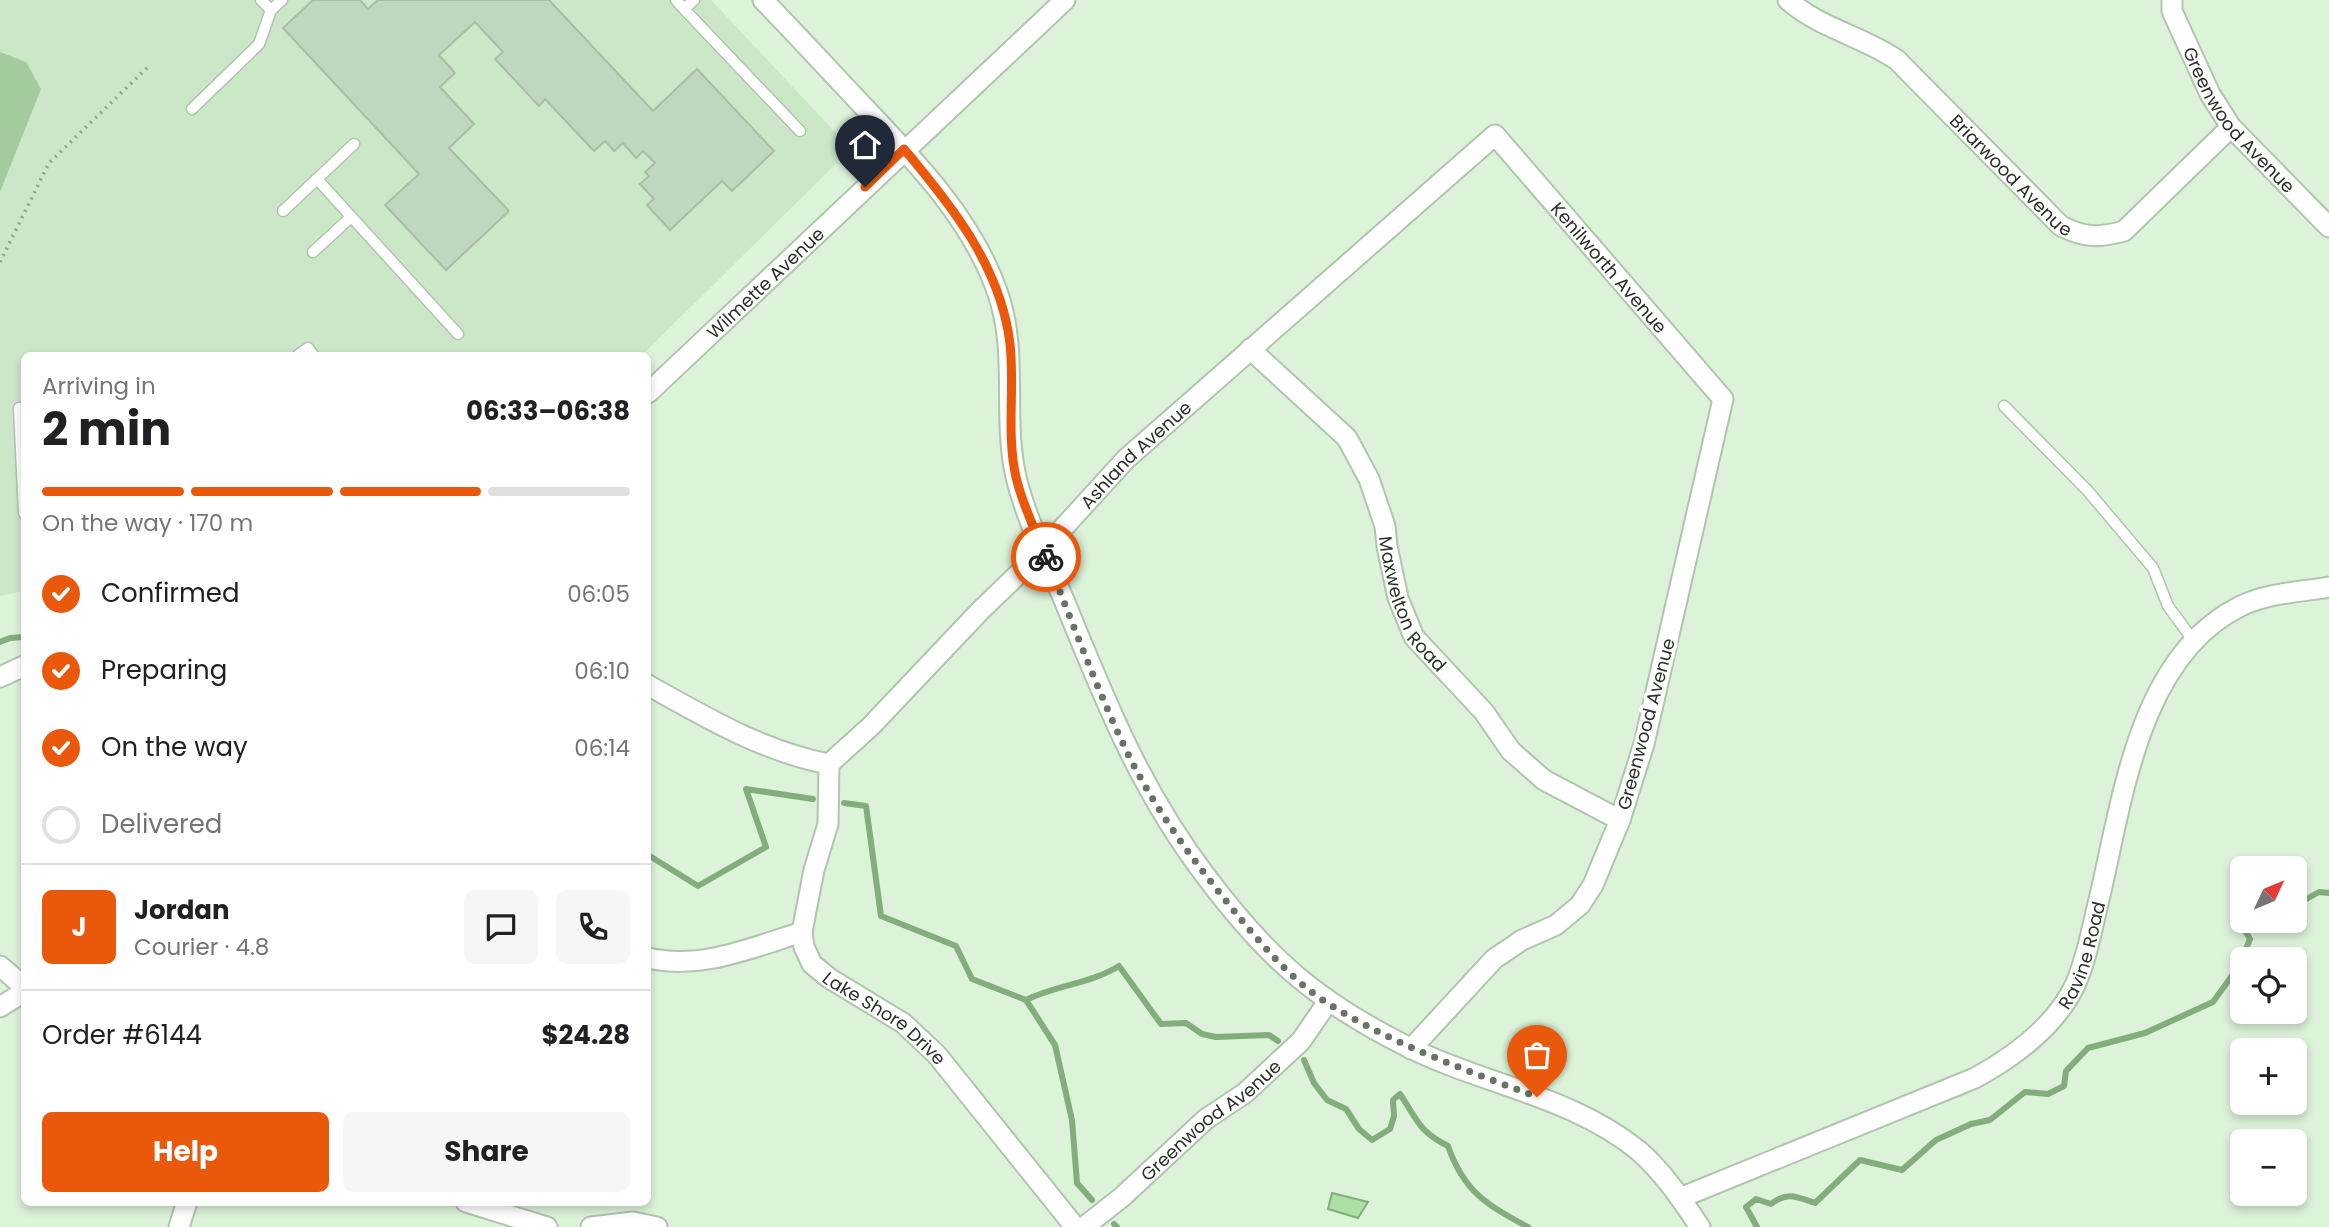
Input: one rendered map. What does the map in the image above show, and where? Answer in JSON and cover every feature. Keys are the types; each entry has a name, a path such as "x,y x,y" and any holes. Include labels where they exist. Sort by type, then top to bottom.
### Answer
{"street":[{"name":"Wilmette Avenue","path":"651,390 1065,0"},
{"name":"Briarwood Avenue","path":"1788,0 1811,16 1871,43 1897,60 2061,226 2082,236 2101,237 2124,231 2231,127"},
{"name":"Greenwood Avenue","path":"2172,0 2172,10 2210,94 2231,127 2329,227"},
{"path":"771,3 904,149 957,215 979,250 998,292 1010,345 1009,404 1016,477 1043,550 1124,744 1168,824 1206,876 1287,971 1327,1003 1411,1049 1587,1116 1642,1153 1680,1198 1700,1227"},
{"name":"Ashland Avenue","path":"829,764 863,735 980,611 1043,550 1126,459 1495,135"},
{"name":"Kenilworth Avenue","path":"1495,135 1723,399"},
{"name":"Maxwelton Road","path":"1250,349 1347,438 1369,479 1385,526 1398,598 1414,637 1484,712 1511,751 1544,780 1620,820"},
{"name":"Greenwood Avenue","path":"1411,1049 1494,959 1522,940 1556,925 1580,905 1592,885 1620,820 1644,744 1723,399"},
{"name":"Ravine Road","path":"1680,1198 1976,1078 2007,1061 2054,1018 2075,985 2089,944 2136,750 2164,680 2193,640 2208,626 2243,605 2329,587"},
{"path":"0,677 21,667"},
{"path":"651,687 766,746 829,764 828,824 814,870 802,932 698,961 671,963 651,958"},
{"name":"Lake Shore Drive","path":"802,932 804,947 813,964 829,978 903,1023 937,1055 1075,1227"},
{"path":"0,966 21,987"},
{"path":"0,1007 21,992"},
{"name":"Greenwood Avenue","path":"1084,1227 1122,1197 1206,1119 1244,1093 1301,1041 1327,1003"},
{"path":"179,1227 186,1206"},
{"path":"479,1206 547,1227"},
{"path":"591,1227 633,1222 657,1227"}],"lane":[{"path":"261,0 271,10"},
{"path":"192,110 259,44 271,10 282,0"},
{"path":"676,0 800,131"},
{"path":"684,9 694,0"},
{"path":"283,211 354,144"},
{"path":"317,179 458,334"},
{"path":"313,252 351,217"},
{"path":"2004,406 2087,490 2153,568 2168,606 2193,640"},
{"path":"21,408 21,450"}],"path":[{"path":"0,262 49,163 148,67"}],"shaded area":[{"path":"0,0 711,0 851,149 645,352 21,352 21,592 0,596"},
{"path":"0,52 26,62 41,89 0,192"},
{"path":"1332,1193 1368,1202 1358,1218 1328,1209"}],"building":[{"path":"313,0 360,0 368,9 378,0 549,0 653,111 697,69 774,151 732,191 722,181 670,230 647,205 654,199 640,184 649,176 645,172 655,163 643,151 636,158 623,143 614,151 605,141 594,151 545,99 539,106 495,59 503,52 475,22 439,55 455,73 440,87 474,124 449,148 509,211 446,270 385,205 419,174 283,28"}],"waterway":[{"path":"0,642 21,637"},
{"path":"651,857 698,886 766,847 746,789 813,799"},
{"path":"844,803 866,806 881,916 956,946 972,979 1026,1000 1055,1045 1072,1120 1077,1183 1092,1200"},
{"path":"2307,899 2319,892 2329,893"},
{"path":"1757,1227 1746,1207 1756,1199 1771,1204 1792,1196 1815,1203 1860,1160 1902,1170 1936,1140 1971,1124 1990,1120 2025,1092 2048,1094 2064,1086 2066,1071 2088,1048 2145,1033 2213,1002 2239,966 2250,939 2246,933"},
{"path":"1026,1000 1096,977 1119,966 1161,1024 1186,1023 1202,1034 1216,1037 1269,1035 1278,1041"},
{"path":"1304,1060 1314,1083 1327,1100 1346,1109 1359,1129 1372,1140 1390,1129 1394,1116 1393,1100 1400,1094 1424,1130 1448,1146 1461,1175 1479,1196 1500,1212 1528,1227"},
{"path":"1114,1224 1117,1227"}],"way so far":[{"path":"1046,557 1129,755 1168,824 1206,876 1287,971 1327,1003 1411,1049 1537,1097"}],"route":[{"path":"865,187 904,149 957,215 979,250 998,292 1010,345 1009,404 1016,477 1046,557"}]}
